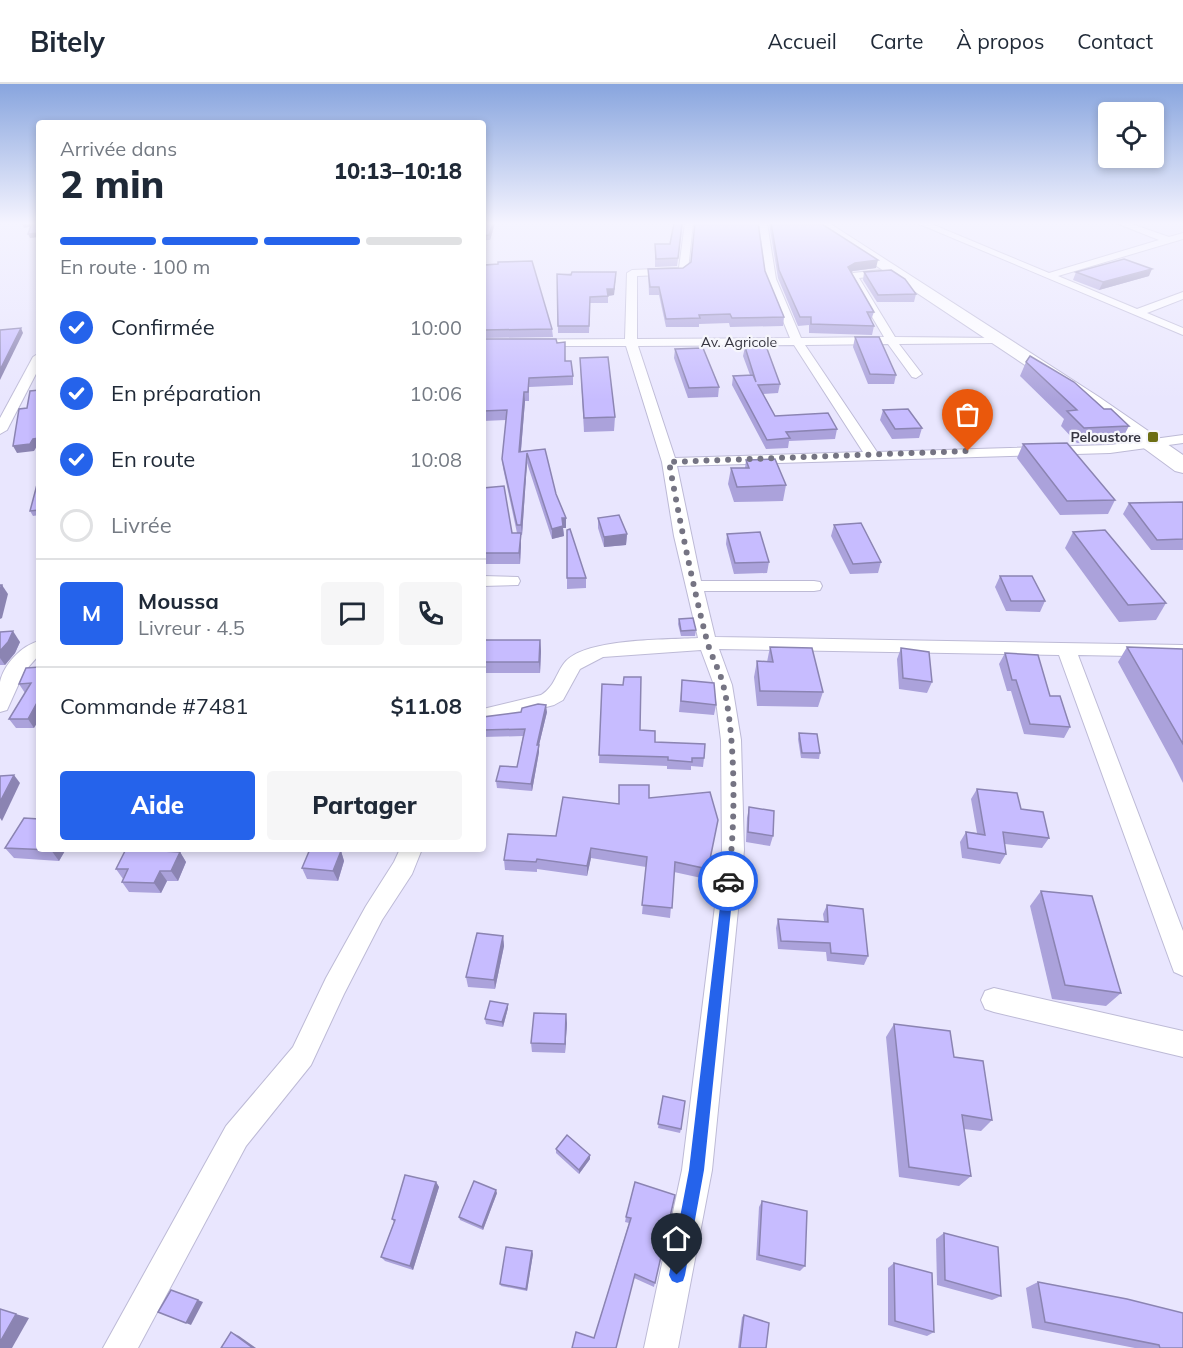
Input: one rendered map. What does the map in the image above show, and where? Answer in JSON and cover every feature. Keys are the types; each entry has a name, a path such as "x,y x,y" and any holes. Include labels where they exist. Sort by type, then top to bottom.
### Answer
{"main road":[{"path":"909,282 1183,466"}],"street":[{"path":"632,282 631,342 669,462 682,537 708,643 723,685 731,740 733,850 697,1170 661,1348"},
{"path":"772,282 797,341 872,454"},
{"path":"857,282 892,342 916,374"},
{"path":"1062,282 1183,332"},
{"path":"1137,313 1183,295"},
{"name":"Av. Agricole","path":"486,343 995,340"},
{"path":"0,430 36,363"},
{"path":"669,462 1110,448 1183,439"},
{"path":"486,581 512,581"},
{"path":"694,586 814,586"},
{"path":"486,715 547,700 556,695 573,664 599,651 708,643 1067,651 1183,651"},
{"path":"0,705 20,659 36,648"},
{"path":"1067,651 1183,964"},
{"path":"120,1348 236,1136 302,1056 335,986 374,913 404,867 410,852"},
{"path":"994,1000 1183,1044"}],"building":[{"path":"486,282 538,282 552,329 486,330"},
{"path":"557,282 615,282 614,289 607,289 608,296 590,297 589,326 558,326"},
{"path":"649,282 770,282 784,317 732,318 730,314 666,319 659,287 650,287"},
{"path":"784,282 857,282 874,312 867,312 874,326 811,324 811,317 800,317"},
{"path":"870,282 907,282 916,294 878,295"},
{"path":"21,328 0,370 0,330"},
{"path":"855,337 879,337 896,375 870,374"},
{"path":"486,339 556,339 557,343 565,342 565,361 571,361 573,376 529,378 528,392 524,392 519,452 545,449 556,494 566,518 562,518 563,526 552,529 527,453 521,525 517,525 502,459 507,410 486,411"},
{"path":"766,346 780,384 758,385 775,416 828,413 837,429 786,432 790,438 767,440 733,376 753,375 756,382 745,347"},
{"path":"703,348 719,387 689,388 675,349"},
{"path":"1030,356 1074,382 1104,409 1111,409 1129,426 1084,428 1067,411 1077,410 1026,362"},
{"path":"608,357 615,417 584,418 580,358"},
{"path":"36,390 36,438 30,444 13,446 19,409 27,408 30,391"},
{"path":"908,409 922,428 895,429 883,410"},
{"path":"1067,443 1115,500 1067,501 1023,444"},
{"path":"775,459 786,485 737,487 731,468 749,468 746,460"},
{"path":"504,486 512,533 521,533 519,553 486,553 486,488"},
{"path":"36,488 36,510 30,511"},
{"path":"1183,502 1183,539 1157,540 1129,503"},
{"path":"619,515 627,534 604,537 598,518"},
{"path":"861,523 881,562 853,564 834,525"},
{"path":"570,529 586,578 567,578 567,530"},
{"path":"1105,530 1166,603 1128,605 1073,532"},
{"path":"760,532 769,562 735,563 727,534"},
{"path":"1000,576 1032,576 1045,601 1011,601"},
{"path":"693,618 696,630 681,631 679,619"},
{"path":"13,631 8,642 0,651 0,632"},
{"path":"486,640 540,640 539,662 486,662"},
{"path":"770,647 812,648 823,692 760,691 757,661 773,662"},
{"path":"1127,647 1183,649 1183,744"},
{"path":"901,648 929,652 932,682 903,678"},
{"path":"1005,653 1038,655 1050,696 1060,696 1070,727 1030,724 1016,680 1012,680"},
{"path":"36,667 36,704 28,719 9,719 31,683 19,684 26,668"},
{"path":"624,677 641,677 640,730 655,731 655,742 705,744 704,758 692,758 692,762 668,760 668,757 599,755 602,684 623,685"},
{"path":"682,680 714,683 716,705 681,701"},
{"path":"538,704 546,705 531,784 496,781 500,766 517,767 525,729 486,730 486,717 521,712 522,708"},
{"path":"799,733 817,734 820,753 802,753"},
{"path":"14,775 0,802 0,776"},
{"path":"619,785 649,785 649,798 710,792 718,820 708,869 675,862 672,908 642,905 647,857 591,848 587,866 537,859 536,862 504,860 508,834 556,836 563,797 619,804"},
{"path":"977,789 1017,793 1021,809 1043,812 1049,838 1003,832 1006,854 968,848 966,832 985,835"},
{"path":"749,807 774,811 773,836 748,832"},
{"path":"24,818 36,819 36,849 5,848"},
{"path":"124,852 180,852 171,871 160,871 154,883 122,882 128,869 116,869"},
{"path":"309,852 341,852 333,871 302,868"},
{"path":"1041,891 1092,896 1121,993 1065,985"},
{"path":"827,905 863,909 868,956 831,953 830,943 781,941 778,919 828,922"},
{"path":"477,933 503,936 494,980 466,977"},
{"path":"490,1001 508,1004 502,1022 485,1019"},
{"path":"534,1013 566,1014 565,1044 531,1043"},
{"path":"894,1024 950,1031 954,1057 983,1061 992,1120 962,1115 971,1176 909,1167"},
{"path":"663,1096 685,1101 681,1129 658,1124"},
{"path":"567,1135 590,1155 579,1170 556,1149"},
{"path":"405,1175 436,1182 410,1266 381,1257 395,1220 392,1219"},
{"path":"474,1181 496,1190 482,1227 459,1217"},
{"path":"635,1182 675,1195 655,1283 635,1274 616,1348 572,1348 576,1332 594,1338 631,1218 626,1217"},
{"path":"762,1201 807,1211 805,1266 759,1255"},
{"path":"944,1233 998,1247 1001,1296 945,1280"},
{"path":"506,1247 532,1251 526,1289 500,1284"},
{"path":"894,1263 932,1273 934,1332 895,1321"},
{"path":"1038,1282 1127,1299 1183,1313 1183,1348 1160,1348 1159,1345 1045,1322"},
{"path":"171,1290 198,1300 186,1323 158,1312"},
{"path":"0,1309 16,1314 0,1342"},
{"path":"744,1315 769,1323 766,1348 740,1348"},
{"path":"231,1332 253,1348 221,1348"}],"way so far":[{"path":"728,881 733,850 731,740 723,685 708,643 682,537 669,462 968,451"}],"place":[{"name":"Peloustore","path":"1153,437"}],"route":[{"path":"677,1275 697,1170 728,881"}]}
